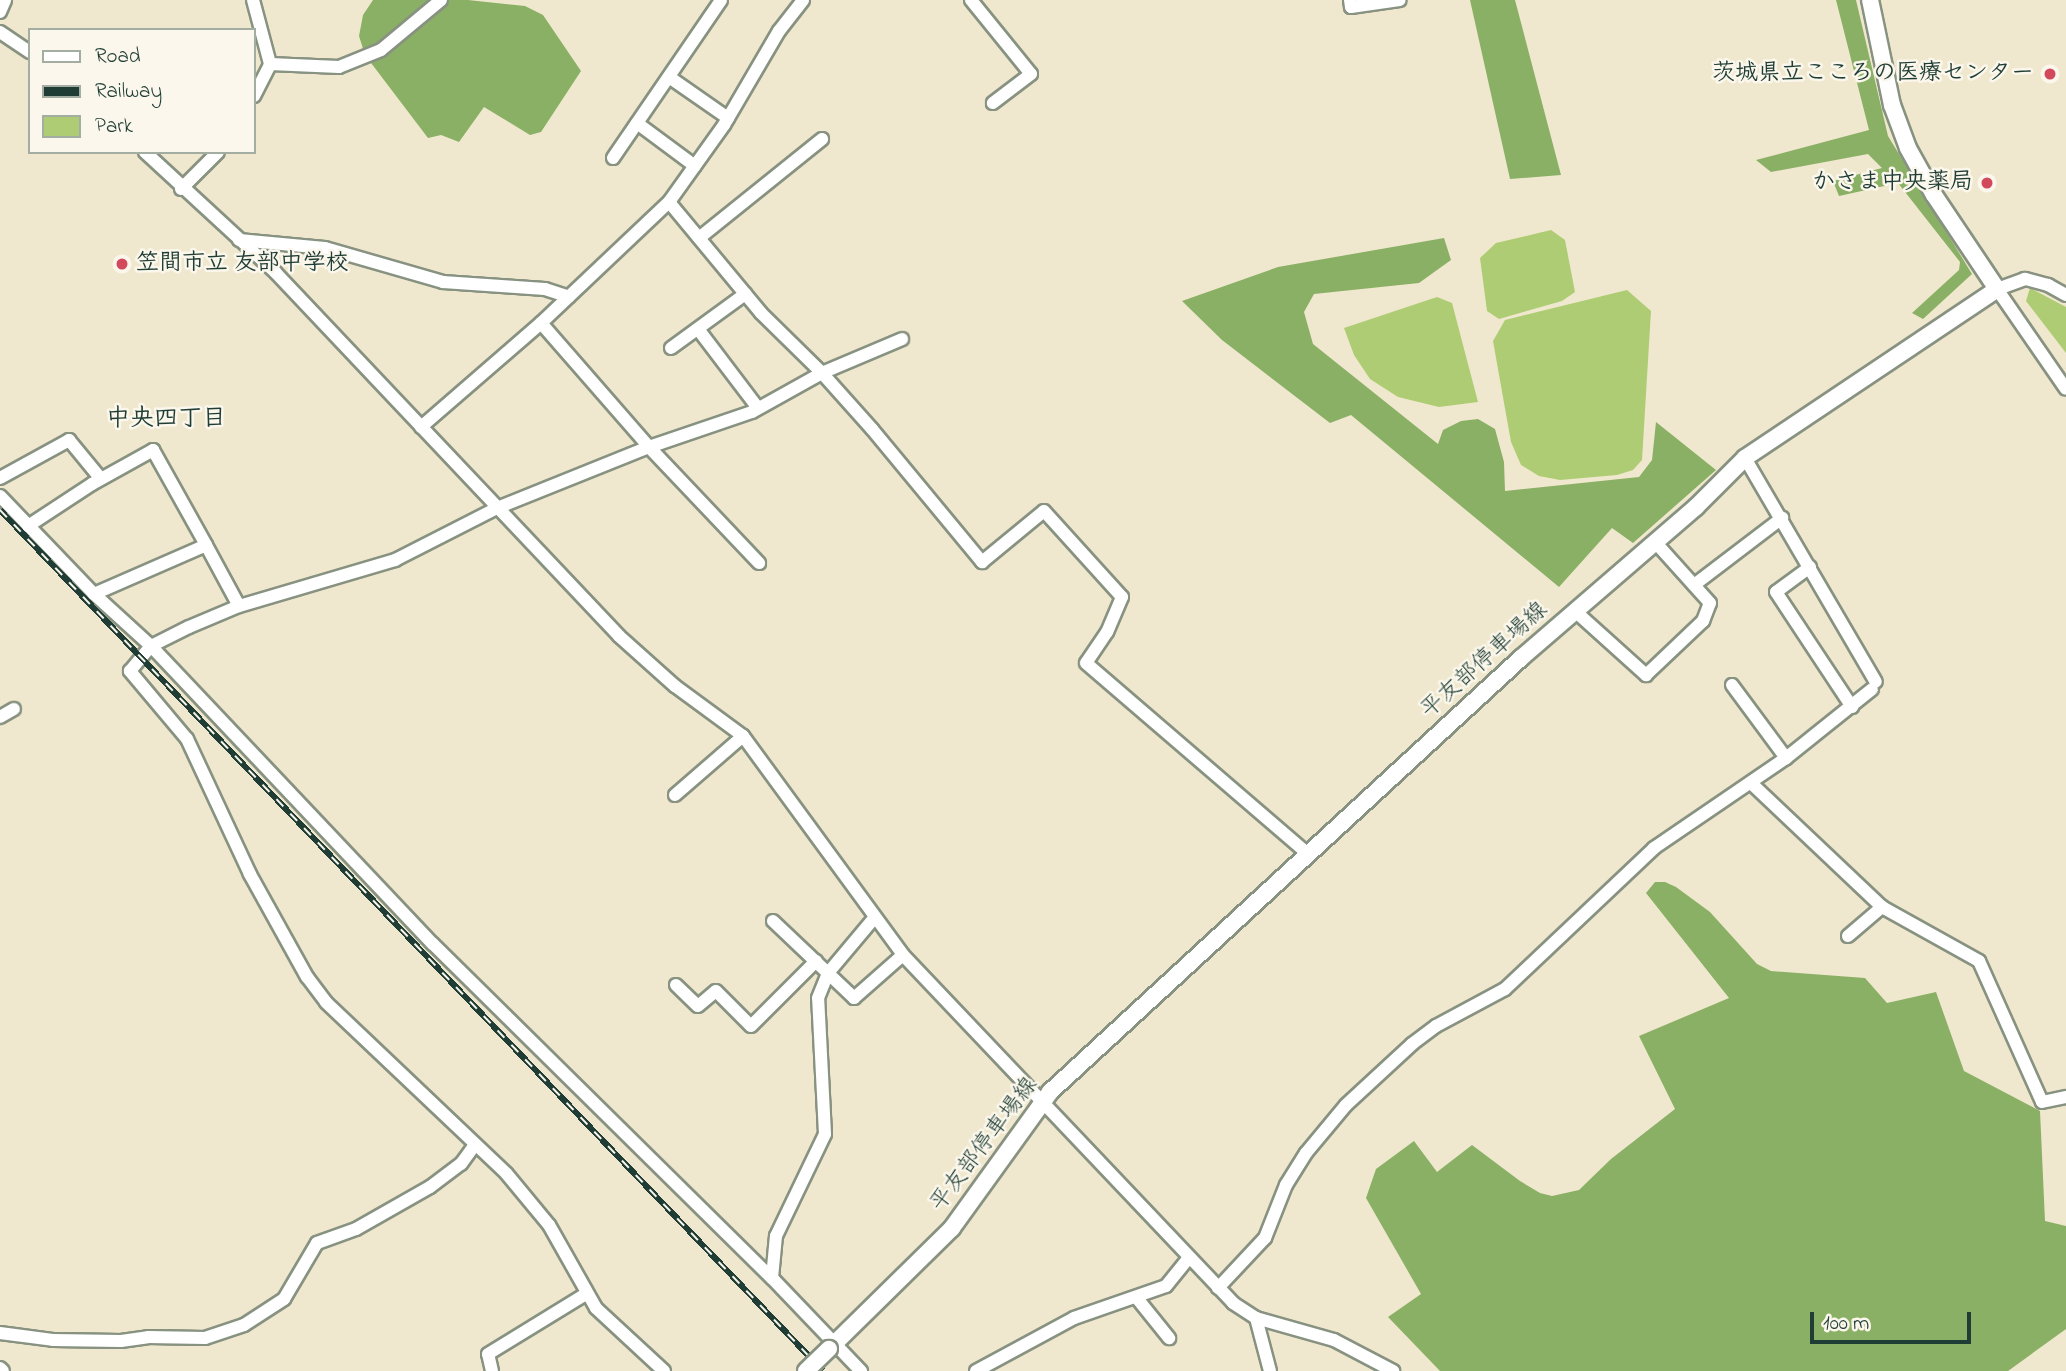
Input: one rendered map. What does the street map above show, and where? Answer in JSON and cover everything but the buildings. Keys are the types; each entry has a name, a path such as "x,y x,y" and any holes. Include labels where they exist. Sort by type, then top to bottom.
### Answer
{"main road":[{"path":"1870,0 1892,106 1908,148 1934,195 1997,289"},
{"name":"平友部停車場線","path":"806,1371 952,1228 1050,1091 1575,611 1655,542 1745,458 1997,289"}],"street":[{"path":"0,12 5,0"},
{"path":"253,0 270,64 256,92"},
{"path":"270,64 339,67 381,50 441,0"},
{"path":"613,158 722,0"},
{"path":"421,427 541,323 669,202 728,118 779,31 803,0"},
{"path":"971,0 1031,74 993,103"},
{"path":"1350,0 1351,7 1400,0"},
{"path":"0,32 28,51"},
{"path":"669,76 728,118"},
{"path":"638,123 695,166"},
{"path":"699,238 822,139"},
{"path":"147,154 181,189 276,273 619,636 675,686 743,736 903,955 1188,1259 1256,1318 1334,1340 1393,1371"},
{"path":"181,189 216,154"},
{"path":"669,202 745,294 822,373 982,562 1044,511 1122,597 1107,632 1086,663 1308,854"},
{"path":"239,240 325,248 443,282 545,289 569,297"},
{"path":"2066,295 2048,285 2025,279 1997,289 2066,389"},
{"path":"671,348 745,294"},
{"path":"541,323 649,447 759,563"},
{"path":"698,329 758,408"},
{"path":"664,1371 596,1308 549,1225 506,1173 326,1002 307,977 250,874 187,739 130,671 151,646 240,606 395,560 497,508 649,447 758,408 822,373 902,340"},
{"path":"0,478 69,440 101,479"},
{"path":"28,526 101,479 153,450 240,606"},
{"path":"1219,1288 1265,1238 1294,1171 1346,1105 1412,1044 1436,1026 1505,989 1654,848 1786,758 1852,707 1874,685 1810,567 1745,458"},
{"path":"0,496 94,594 151,646 433,944 772,1278 833,1346 861,1371"},
{"path":"1694,585 1782,518"},
{"path":"1575,611 1646,675 1703,621 1710,603 1655,542"},
{"path":"94,594 206,545"},
{"path":"1810,567 1776,592 1852,707"},
{"path":"1732,685 1786,758"},
{"path":"0,717 14,709"},
{"path":"675,795 743,736"},
{"path":"1751,783 1882,907 1979,961 2042,1102 2066,1097"},
{"path":"1848,936 1882,907"},
{"path":"772,1278 776,1236 825,1134 818,998 828,973 874,917"},
{"path":"773,921 854,998 903,955"},
{"path":"676,985 698,1006 716,990 751,1026 817,961"},
{"path":"0,1333 53,1340 121,1341 205,1338 244,1325 284,1299 317,1243 356,1228 430,1188 461,1164 475,1145"},
{"path":"976,1371 1074,1318 1166,1286 1188,1259"},
{"path":"492,1371 488,1354 586,1294"},
{"path":"1136,1297 1169,1338"},
{"path":"1256,1318 1270,1371"}],"green space":[{"path":"373,0 468,0 525,6 543,15 581,71 541,132 530,135 484,107 459,142 441,135 428,138 365,55 359,36 363,15"},
{"path":"1470,0 1515,0 1561,175 1510,179"},
{"path":"1836,0 1856,0 1888,136 1972,274 1923,319 1912,313 1959,270 1960,262 1898,183 1839,196 1833,181 1882,168 1868,154 1771,172 1756,160 1869,130"},
{"path":"1551,230 1565,240 1575,292 1562,301 1499,319 1487,311 1480,258 1496,243"},
{"path":"1444,238 1451,260 1419,283 1314,294 1304,312 1313,344 1438,444 1443,430 1461,421 1478,419 1495,429 1504,462 1505,491 1639,477 1652,460 1656,422 1716,470 1633,543 1612,528 1559,587 1351,415 1330,423 1222,340 1182,301 1278,267"},
{"path":"2030,288 2066,307 2066,353 2026,301"},
{"path":"1627,290 1651,311 1642,460 1633,470 1617,475 1560,480 1539,476 1521,465 1511,442 1493,341 1505,320"},
{"path":"1437,297 1452,303 1478,402 1439,407 1398,397 1370,379 1354,355 1344,328"},
{"path":"1655,882 1665,882 1676,887 1710,912 1757,964 1771,971 1865,978 1887,1003 1936,992 1964,1071 2040,1111 2045,1221 2066,1226 2066,1329 2008,1371 1440,1371 1388,1317 1421,1294 1366,1198 1376,1169 1414,1141 1437,1172 1472,1145 1520,1181 1540,1193 1552,1196 1579,1190 1611,1159 1675,1109 1639,1036 1729,998 1646,893"}],"railway":[{"path":"0,510 823,1371"}],"place":[{"name":"茨城県立こころの医療センター","path":"2050,74"},
{"name":"かさま中央薬局","path":"1987,183"},
{"name":"笠間市立 友部中学校","path":"122,264"}],"district":[{"name":"中央四丁目","path":"166,420"}]}
